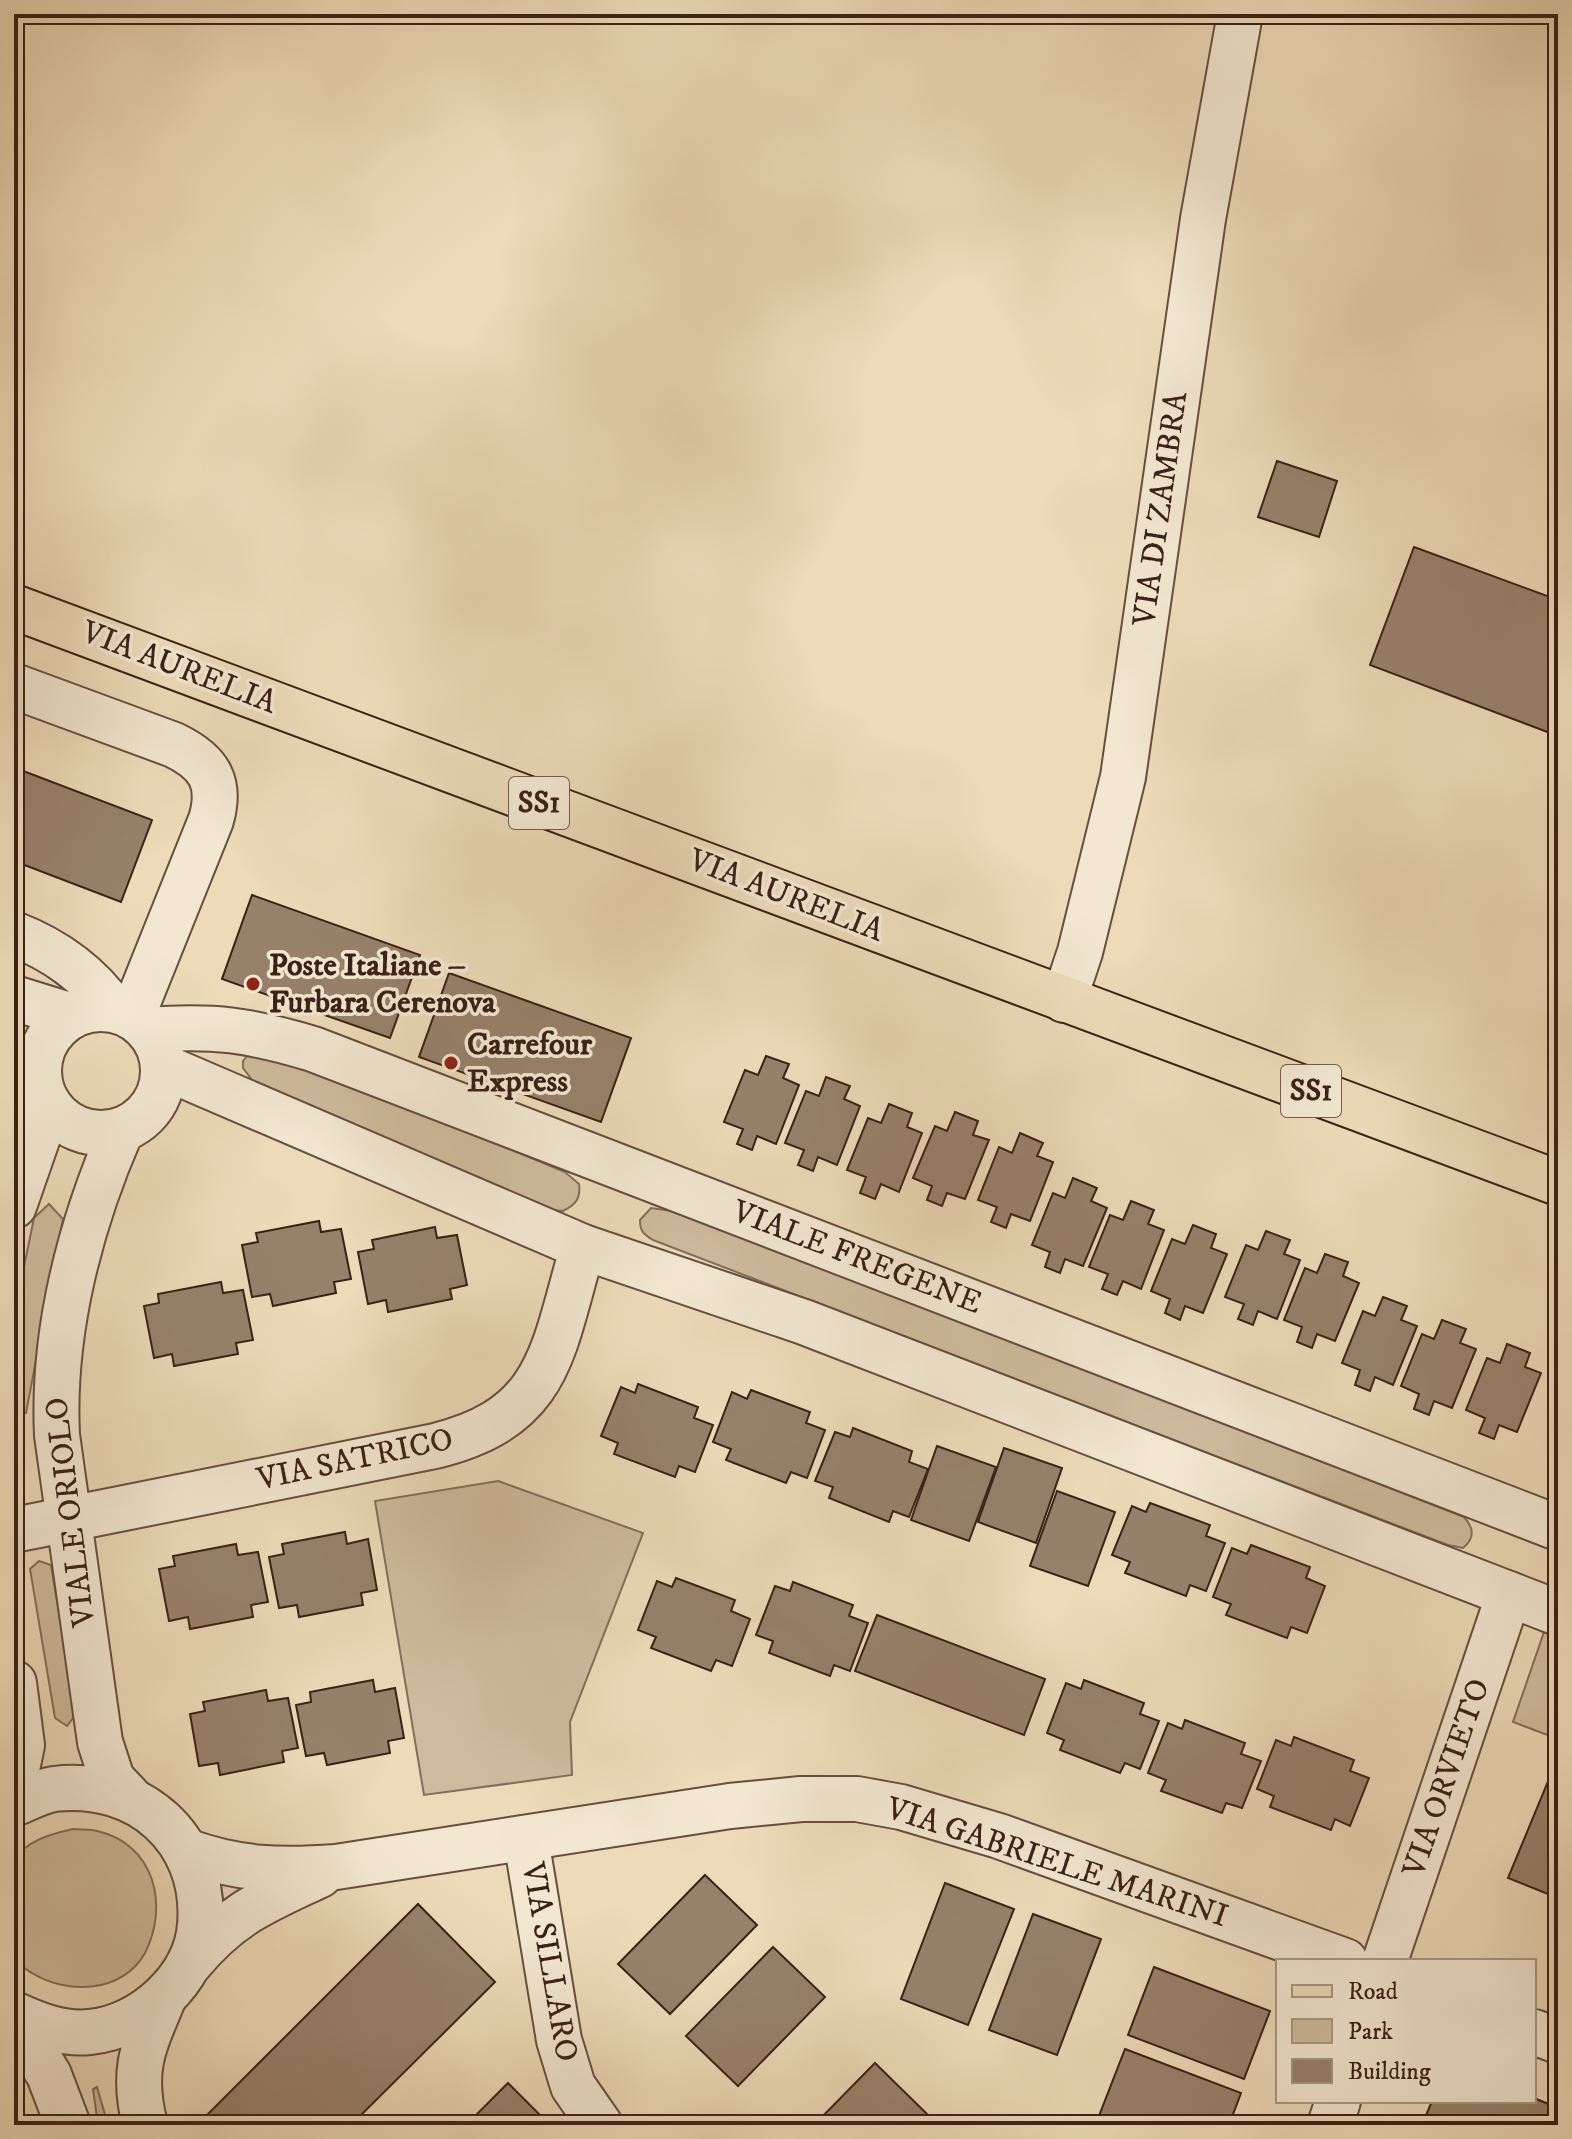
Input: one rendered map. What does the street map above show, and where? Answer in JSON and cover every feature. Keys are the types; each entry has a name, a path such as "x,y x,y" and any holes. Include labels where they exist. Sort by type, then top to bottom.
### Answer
{"main road":[{"name":"VIA AURELIA","path":"14,607 1558,1183"}],"street":[{"name":"VIA DI ZAMBRA","path":"1064,1000 1080,952 1123,777 1203,219 1240,14"},
{"path":"14,686 174,745 187,751 212,775 215,805 211,820 126,1028"},
{"name":"VIALE FREGENE","path":"14,934 36,943 84,974 126,1028"},
{"name":"VIALE FREGENE","path":"14,998 126,1028 583,1247 804,1322 1558,1613"},
{"path":"126,1028 162,1087 154,1106 140,1121 121,1131 101,1134 80,1130 63,1121 49,1105 41,1086 39,1066 44,1046 56,1029 126,1028"},
{"name":"VIALE FREGENE","path":"126,1028 226,1028 313,1049 1558,1528"},
{"path":"14,1206 49,1105"},
{"name":"VIALE ORIOLO","path":"121,1131 96,1192 82,1240 57,1366 57,1435 100,1742 112,1779 129,1797"},
{"name":"VIA SATRICO","path":"14,1530 435,1446 475,1434 523,1401 545,1370 583,1247"},
{"name":"VIA ORVIETO","path":"1386,1959 1509,1594"},
{"path":"14,1683 22,1745 14,1784"},
{"path":"14,1804 50,1789 90,1787 129,1797 161,1819 186,1851 199,1887 200,1927 146,2037 138,2070 138,2090 145,2125"},
{"name":"VIA GABRIELE MARINI","path":"186,1851 243,1867 287,1870 336,1867 765,1802 835,1798 915,1811 999,1836 1339,1959"},
{"name":"VIA SILLARO","path":"526,1839 559,2040 573,2086 600,2125"},
{"name":"VIA GABRIELE MARINI","path":"176,1981 208,1940 233,1919 336,1867"},
{"path":"14,2016 49,2030 90,2032 131,2021 176,1981"},
{"path":"14,2016 49,2075 68,2125"},
{"path":"1536,2033 1558,2041"},
{"path":"1330,2125 1337,2103"}],"green space":[{"path":"251,1051 293,1060 565,1172 579,1184 578,1198 567,1209 555,1210 267,1088 252,1080 243,1068 243,1061"},
{"path":"49,1204 63,1219 26,1413 14,1417 14,1315 34,1218"},
{"path":"651,1208 672,1211 794,1256 1464,1517 1470,1525 1471,1537 1463,1548 1448,1545 653,1240 643,1232 640,1224"},
{"path":"498,1481 643,1533 570,1722 572,1775 424,1795 375,1501"},
{"path":"39,1561 51,1565 76,1714 67,1726 55,1718 30,1569"},
{"path":"1545,1629 1558,1634 1558,1739 1513,1722"},
{"path":"73,1829 97,1831 117,1838 132,1849 152,1879 156,1897 156,1916 145,1953 123,1976 93,1986 61,1985 46,1980 20,1964 13,1947 13,1871 17,1857 38,1840"},
{"path":"97,2087 108,2125 98,2125 93,2089"}],"building":[{"path":"1277,461 1337,481 1319,537 1258,517"},
{"path":"1414,547 1558,600 1558,736 1370,665"},
{"path":"18,769 152,820 121,902 14,861 14,778"},
{"path":"252,895 420,955 390,1038 222,979"},
{"path":"449,973 631,1038 601,1122 419,1057"},
{"path":"766,1056 789,1064 783,1078 799,1085 776,1144 757,1136 752,1150 737,1144 743,1129 724,1122 745,1070 758,1075"},
{"path":"826,1077 850,1086 844,1099 860,1106 837,1165 818,1157 813,1171 798,1165 804,1150 785,1143 806,1091 819,1096"},
{"path":"889,1104 912,1113 907,1127 922,1133 899,1192 881,1184 875,1199 860,1193 866,1177 847,1170 868,1118 881,1123"},
{"path":"955,1112 978,1121 973,1135 989,1140 965,1199 947,1193 942,1206 927,1200 932,1186 913,1178 935,1126 947,1131"},
{"path":"1020,1133 1043,1143 1037,1156 1053,1162 1030,1221 1011,1214 1006,1228 991,1222 997,1207 978,1200 999,1147 1012,1153"},
{"path":"1073,1178 1097,1188 1091,1201 1107,1208 1083,1266 1065,1259 1060,1273 1045,1267 1050,1252 1032,1245 1053,1193 1065,1198"},
{"path":"1131,1201 1154,1210 1148,1224 1164,1230 1141,1289 1123,1281 1117,1295 1102,1289 1108,1274 1089,1267 1110,1215 1123,1220"},
{"path":"319,1221 321,1232 341,1229 351,1279 334,1282 336,1293 273,1306 270,1294 252,1297 242,1245 258,1242 256,1233"},
{"path":"1193,1225 1216,1234 1211,1248 1227,1254 1203,1313 1185,1306 1180,1320 1165,1313 1170,1299 1151,1291 1172,1239 1185,1244"},
{"path":"435,1227 437,1238 457,1235 467,1285 450,1289 452,1299 388,1312 386,1300 368,1304 358,1252 374,1249 372,1240"},
{"path":"1266,1231 1290,1240 1284,1254 1300,1260 1277,1319 1258,1311 1253,1325 1238,1319 1244,1304 1225,1297 1246,1245 1258,1250"},
{"path":"1325,1254 1348,1262 1343,1276 1359,1283 1335,1341 1317,1334 1312,1348 1297,1342 1302,1327 1284,1320 1305,1268 1317,1273"},
{"path":"221,1282 223,1293 243,1290 253,1340 236,1343 238,1354 174,1366 172,1354 154,1358 144,1306 159,1303 158,1294"},
{"path":"1383,1297 1407,1306 1401,1320 1417,1326 1393,1385 1375,1377 1370,1391 1355,1385 1360,1370 1342,1363 1363,1311 1375,1316"},
{"path":"1442,1320 1466,1329 1460,1343 1476,1349 1452,1408 1434,1401 1429,1415 1414,1409 1419,1394 1401,1386 1422,1334 1434,1339"},
{"path":"1507,1344 1530,1353 1525,1367 1541,1373 1517,1432 1499,1425 1494,1439 1479,1433 1485,1418 1466,1410 1487,1358 1500,1363"},
{"path":"638,1384 698,1407 694,1418 713,1425 695,1472 679,1466 675,1477 614,1454 618,1443 601,1436 621,1387 635,1393"},
{"path":"751,1390 810,1412 806,1423 825,1430 807,1478 791,1472 786,1483 726,1460 731,1449 713,1442 732,1392 747,1399"},
{"path":"853,1428 912,1451 909,1462 928,1469 909,1517 893,1511 889,1522 829,1498 833,1487 815,1481 835,1432 850,1437"},
{"path":"937,1446 996,1467 969,1541 911,1520"},
{"path":"1004,1448 1062,1468 1036,1543 978,1522"},
{"path":"1057,1491 1115,1512 1088,1586 1030,1566"},
{"path":"1150,1503 1210,1525 1206,1536 1225,1543 1206,1591 1190,1585 1186,1596 1125,1573 1130,1562 1112,1555 1132,1506 1146,1512"},
{"path":"345,1532 347,1544 368,1539 377,1590 361,1593 363,1605 299,1617 297,1605 279,1608 269,1557 284,1554 282,1544"},
{"path":"236,1544 238,1555 258,1552 268,1602 251,1605 253,1617 190,1629 188,1617 169,1621 159,1569 175,1566 173,1556"},
{"path":"1251,1545 1310,1567 1306,1578 1325,1586 1307,1633 1291,1627 1287,1638 1226,1615 1231,1604 1213,1597 1232,1548 1247,1554"},
{"path":"676,1578 735,1600 731,1611 750,1619 732,1666 716,1660 711,1671 651,1648 656,1637 638,1630 657,1581 672,1587"},
{"path":"793,1582 853,1605 849,1616 868,1623 850,1671 834,1665 830,1676 769,1653 773,1641 756,1635 775,1586 790,1591"},
{"path":"877,1615 1045,1679 1024,1735 855,1671"},
{"path":"373,1680 375,1692 395,1688 404,1738 388,1741 390,1753 327,1765 324,1753 306,1756 296,1705 311,1702 310,1692"},
{"path":"1084,1680 1144,1703 1140,1714 1159,1721 1140,1769 1125,1763 1120,1773 1060,1750 1064,1740 1047,1733 1066,1683 1081,1689"},
{"path":"266,1690 268,1701 288,1698 298,1748 282,1751 284,1762 220,1775 218,1763 199,1766 190,1714 205,1711 203,1702"},
{"path":"1185,1720 1245,1743 1241,1754 1261,1761 1242,1808 1226,1803 1222,1813 1161,1791 1166,1780 1148,1773 1168,1723 1182,1729"},
{"path":"1294,1737 1354,1760 1350,1771 1369,1778 1350,1826 1335,1819 1331,1830 1270,1807 1274,1796 1257,1789 1276,1740 1291,1746"},
{"path":"1554,1767 1558,1768 1558,1898 1508,1878"},
{"path":"705,1875 757,1925 670,2014 618,1964"},
{"path":"945,1883 1014,1909 968,2025 901,1999"},
{"path":"418,1904 495,1982 351,2125 197,2125"},
{"path":"1033,1914 1101,1939 1057,2055 989,2030"},
{"path":"773,1947 825,1997 738,2086 686,2036"},
{"path":"1154,1967 1270,2011 1244,2079 1128,2035"},
{"path":"1125,2049 1241,2093 1229,2125 1122,2125 1099,2116"},
{"path":"875,2063 927,2114 916,2125 814,2125"},
{"path":"508,2083 550,2125 466,2125"},
{"path":"1536,2099 1558,2108 1558,2125 1422,2125 1431,2103 1536,2103"}],"place":[{"name":"Poste Italiane – Furbara Cerenova","path":"253,984"},
{"name":"Carrefour Express","path":"451,1063"}]}
